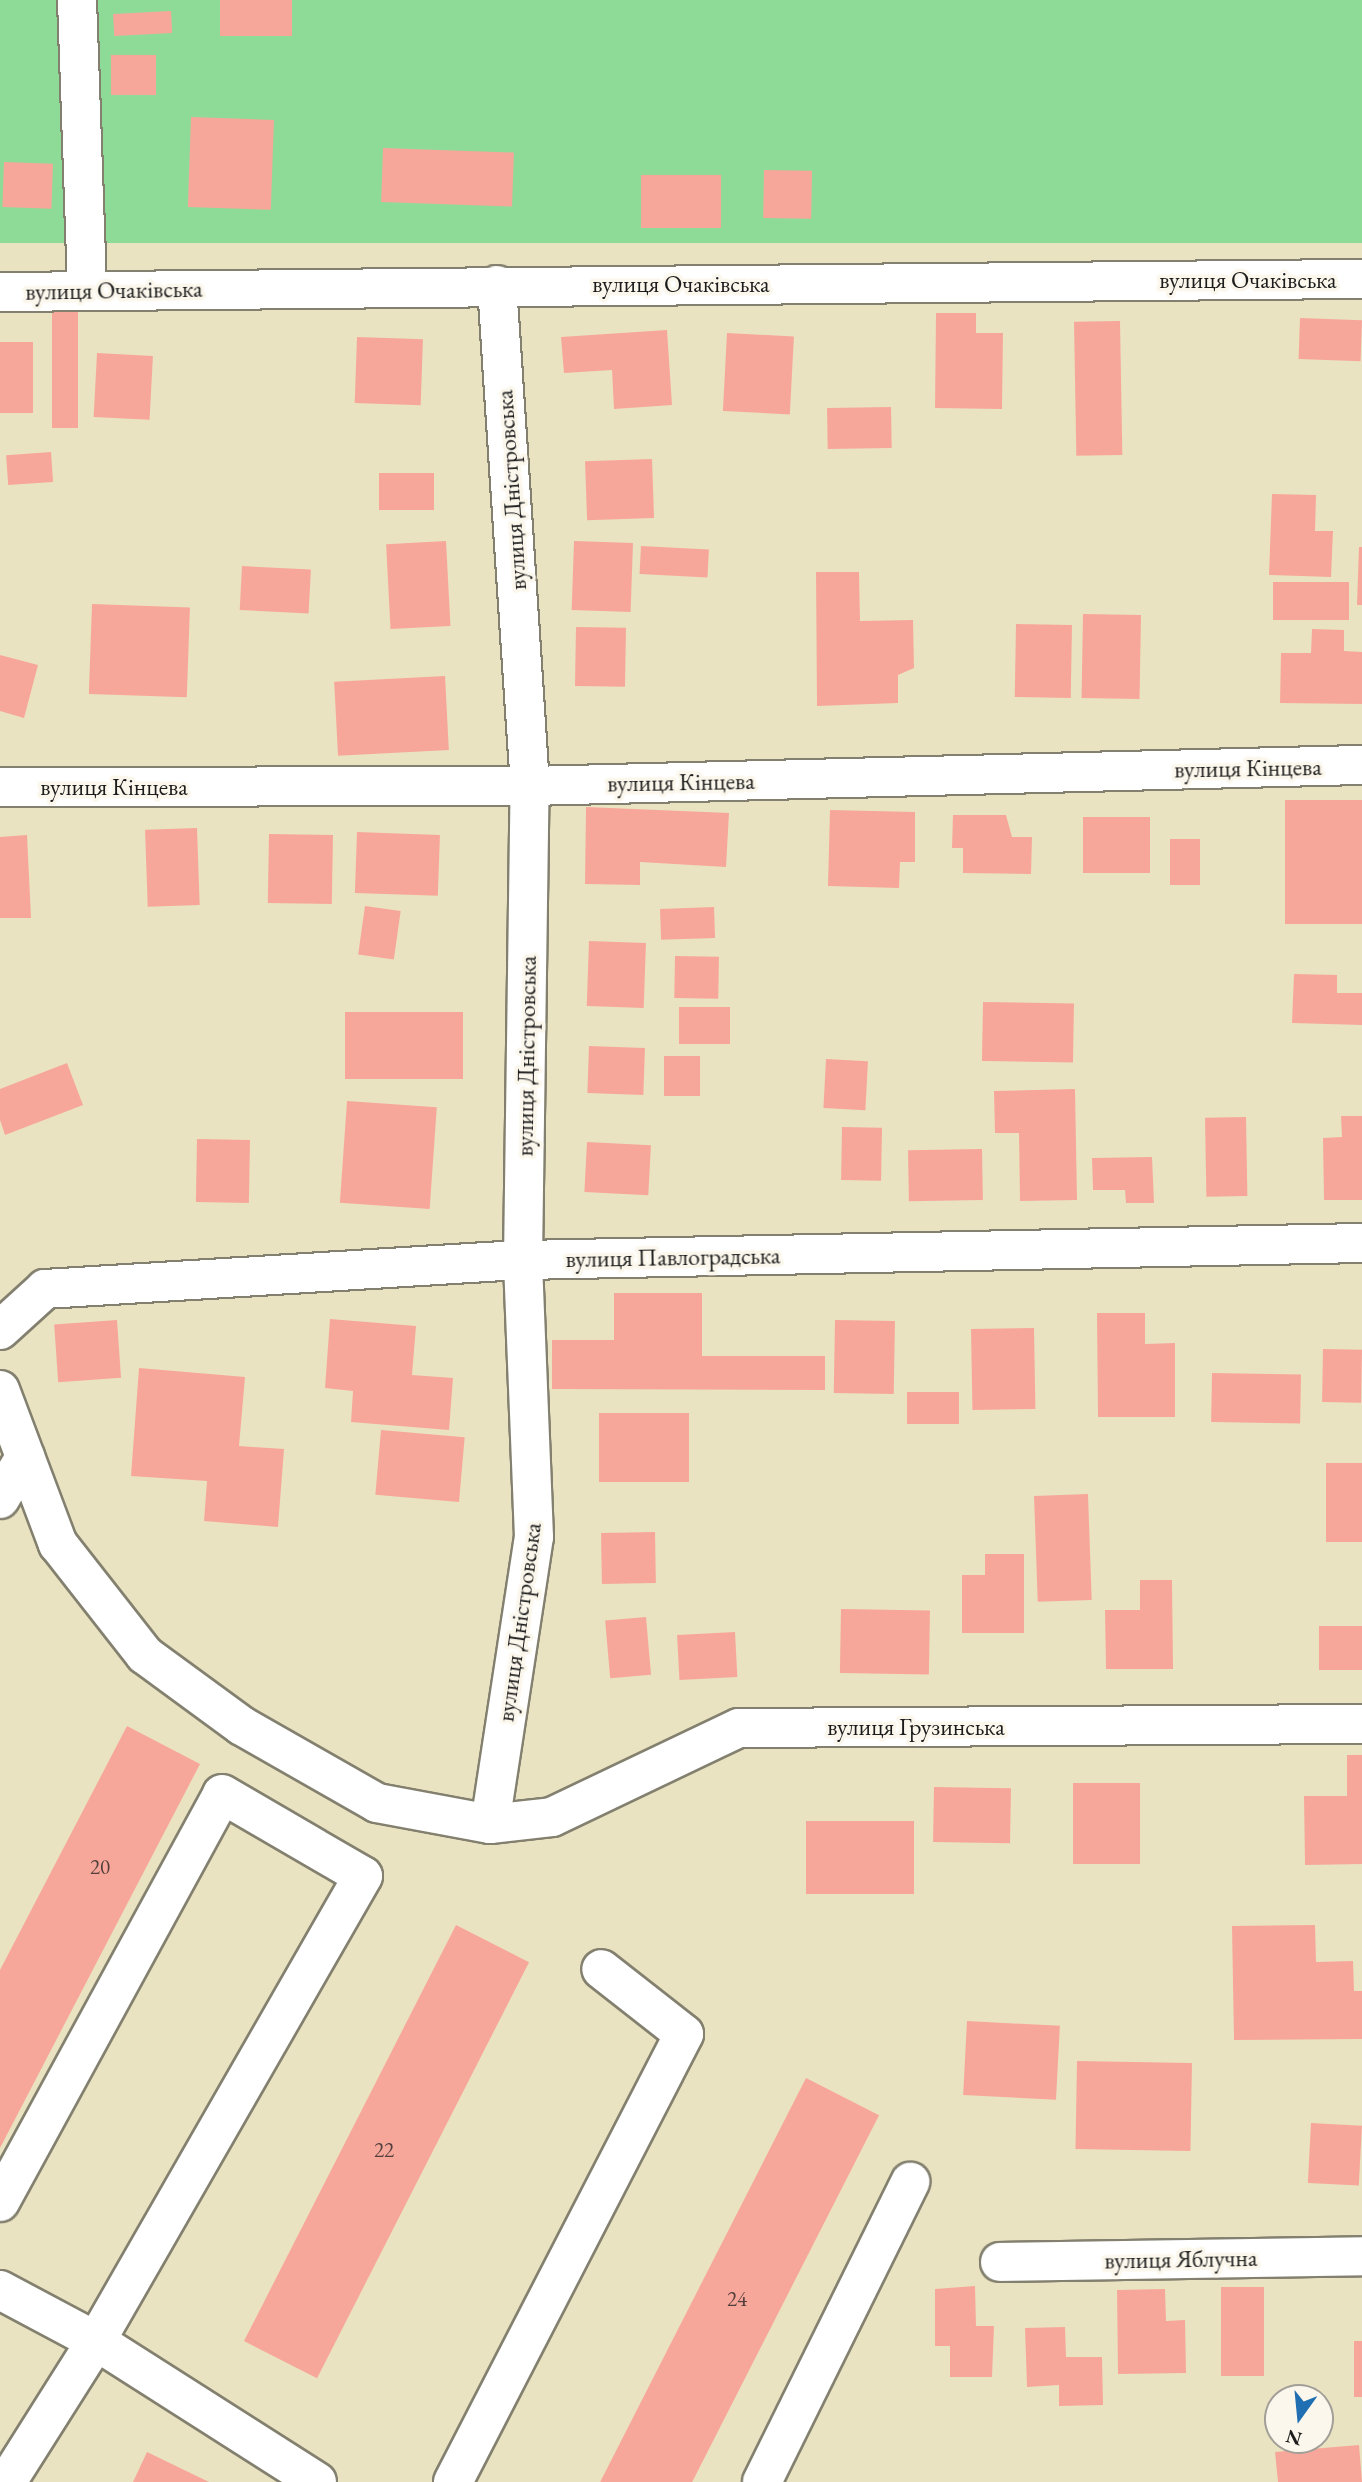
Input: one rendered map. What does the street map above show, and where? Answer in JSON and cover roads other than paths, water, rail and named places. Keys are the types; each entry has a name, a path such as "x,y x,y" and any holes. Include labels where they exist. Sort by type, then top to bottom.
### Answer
{"street":[{"path":"77,0 88,290"},
{"name":"вулиця Очаківська","path":"0,292 497,285 1362,279"},
{"name":"вулиця Дністровська","path":"490,1824 534,1537 523,1260 530,786 497,285"},
{"name":"вулиця Кінцева","path":"0,787 530,786 1362,765"},
{"name":"вулиця Павлоградська","path":"0,1330 46,1289 523,1260 1362,1243"},
{"name":"вулиця Грузинська","path":"0,1390 58,1544 145,1655 242,1726 377,1803 490,1824 552,1817 739,1728 1362,1724"},
{"path":"0,1499 25,1457"},
{"path":"0,2202 222,1794 362,1876 96,2341 7,2482"},
{"path":"453,2482 684,2034 601,1969"},
{"path":"762,2482 910,2182"},
{"name":"вулиця Яблучна","path":"1000,2262 1362,2256"},
{"path":"0,2290 96,2341 317,2482"}]}
